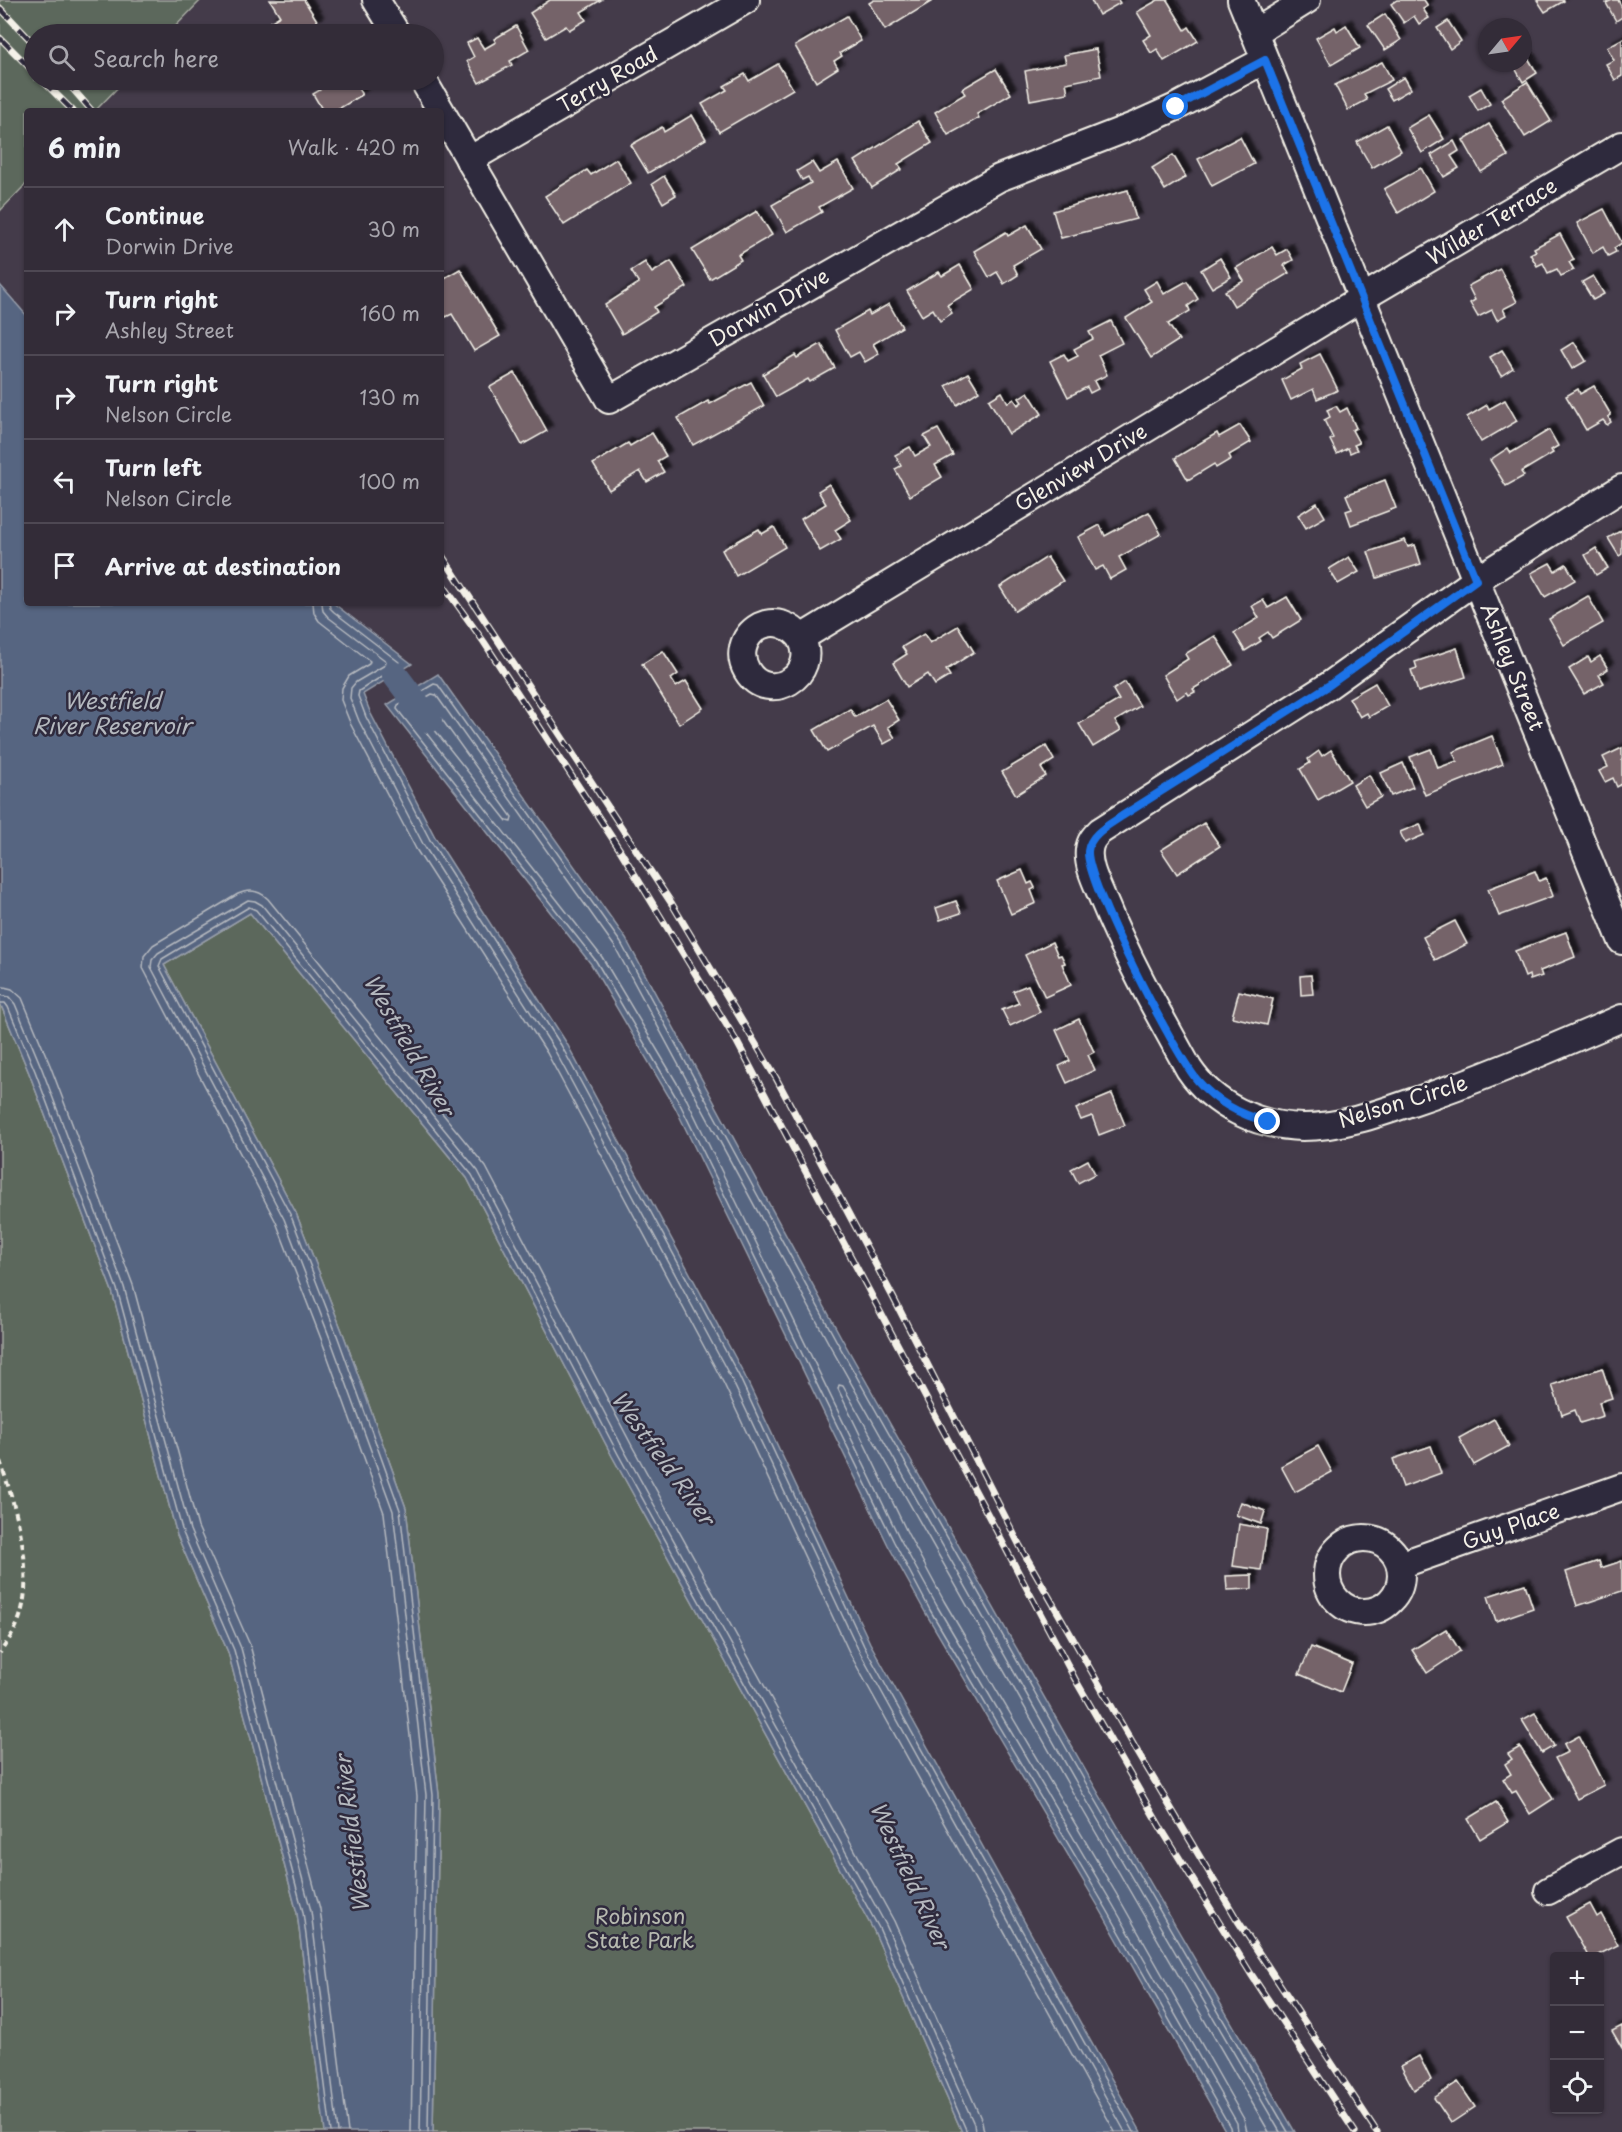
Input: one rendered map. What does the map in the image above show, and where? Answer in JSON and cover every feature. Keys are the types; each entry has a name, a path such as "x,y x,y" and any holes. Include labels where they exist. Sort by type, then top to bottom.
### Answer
{"street":[{"path":"376,0 391,24"},
{"name":"Terry Road","path":"469,160 746,0"},
{"name":"Ashley Street","path":"1241,0 1622,941"},
{"path":"1254,33 1307,0"},
{"name":"Dorwin Drive","path":"444,117 609,400 999,178 1136,125 1176,107 1265,60"},
{"name":"Dorwin Drive","path":"429,90 439,108"},
{"name":"Wilder Terrace","path":"1362,298 1622,145"},
{"name":"Glenview Drive","path":"801,638 1362,298"},
{"name":"Nelson Circle","path":"1622,488 1476,580 1328,686 1100,831 1091,841 1088,852 1091,868 1117,933 1196,1080 1226,1105 1251,1118 1302,1127 1322,1126 1376,1114 1452,1089 1622,1018"},
{"name":"Guy Place","path":"1400,1565 1622,1487"},
{"path":"1548,1891 1622,1851"}],"path":[{"path":"0,1461 21,1534 26,1579 16,1628 0,1653"}],"green space":[{"path":"0,0 201,0 178,24 24,24 24,90 115,90 98,108 24,108 24,186 0,211"},
{"name":"Robinson State Park","path":"250,913 467,1178 612,1456 874,1931 962,2132 433,2132 439,1795 406,1508 344,1336 296,1213 164,965"},
{"path":"0,1003 112,1291 177,1535 228,1652 297,1913 325,2132 0,2132"}],"water":[{"path":"0,285 24,313 24,606 337,606 412,664 363,694 371,714 435,837 566,1042 744,1374 870,1643 1141,2132 962,2132 874,1931 612,1456 467,1178 250,913 164,965 296,1213 344,1336 406,1508 439,1795 433,2132 325,2132 297,1913 228,1652 177,1535 112,1291 0,1003"},
{"path":"438,674 626,939 841,1337 1092,1782 1295,2132 1226,2132 1101,1911 888,1545 675,1107 591,964 387,705"}],"building":[{"path":"270,0 304,0 318,22 315,24 271,24 270,22 280,16"},
{"path":"550,0 601,0 581,12 586,20 569,30 566,26 546,38 530,13"},
{"path":"874,0 934,0 885,30 869,3"},
{"path":"1091,0 1118,0 1120,3 1099,15"},
{"path":"1158,0 1167,0 1185,30 1189,27 1198,41 1164,61 1157,49 1151,53 1143,40 1151,35 1137,12"},
{"path":"1397,0 1424,0 1428,6 1423,9 1429,18 1419,24 1414,16 1404,23 1391,4"},
{"path":"1537,0 1563,0 1564,1 1545,12"},
{"path":"1618,0 1622,8 1622,17 1616,21 1606,3"},
{"path":"1385,14 1401,40 1385,50 1368,25"},
{"path":"847,16 861,41 840,53 842,56 834,61 838,68 816,82 795,46"},
{"path":"1448,21 1461,41 1450,49 1437,28"},
{"path":"1346,25 1360,48 1331,65 1316,38 1335,27 1337,31"},
{"path":"516,26 529,50 510,61 512,65 479,83 467,61 474,57 467,43 477,38 484,49 496,42 494,39"},
{"path":"1622,39 1622,76 1615,80 1606,64 1614,60 1607,47"},
{"path":"1096,49 1101,76 1066,83 1068,93 1030,100 1025,71 1066,63 1064,55"},
{"path":"1382,62 1392,80 1364,94 1367,100 1348,110 1335,85"},
{"path":"778,64 793,89 719,132 702,104 727,90 724,86 745,74 749,81"},
{"path":"1532,65 1537,73 1523,82 1517,72 1532,72"},
{"path":"996,69 1011,94 977,114 979,118 948,135 935,112 965,94 962,89"},
{"path":"1404,77 1411,89 1392,100 1385,89"},
{"path":"1527,82 1551,121 1525,137 1501,99"},
{"path":"1481,88 1490,104 1478,111 1469,95"},
{"path":"320,90 359,90 362,95 340,108 321,108 313,94"},
{"path":"692,115 706,139 648,173 631,145 662,127 664,132"},
{"path":"1429,115 1444,139 1422,153 1407,128"},
{"path":"918,121 932,143 898,164 902,169 872,188 855,161"},
{"path":"1489,124 1508,156 1481,172 1463,140"},
{"path":"1387,125 1401,151 1372,168 1357,142"},
{"path":"1240,137 1254,164 1212,186 1198,159"},
{"path":"1454,141 1459,151 1451,156 1459,168 1444,177 1431,155"},
{"path":"1173,155 1186,177 1165,190 1152,168"},
{"path":"616,159 631,183 564,225 545,196 587,170 591,175"},
{"path":"812,162 819,173 838,162 853,188 819,207 822,212 787,232 772,205 811,183 808,177 802,180 797,171"},
{"path":"1421,168 1434,191 1398,213 1384,189"},
{"path":"664,176 676,195 663,203 652,184"},
{"path":"1128,190 1136,219 1061,238 1053,211"},
{"path":"1604,209 1622,243 1614,248 1616,252 1608,256 1603,247 1593,253 1577,223"},
{"path":"757,211 772,235 738,255 741,260 710,279 692,250"},
{"path":"1027,225 1041,249 1013,265 1018,275 1004,284 997,272 989,277 974,251 1006,232 1008,236"},
{"path":"1560,234 1574,260 1569,262 1574,270 1561,276 1557,269 1548,273 1543,263 1537,266 1530,254 1536,251 1534,248"},
{"path":"1272,247 1277,255 1287,249 1293,260 1284,265 1289,273 1234,306 1225,291 1244,281 1236,268"},
{"path":"1220,258 1231,277 1212,288 1201,270"},
{"path":"671,261 687,287 654,307 657,312 622,334 605,305 639,283 631,271 645,262 652,273"},
{"path":"960,265 974,289 947,305 952,313 940,321 933,309 922,316 907,291 939,272 942,276"},
{"path":"460,269 500,336 474,351 452,314 446,317 444,314 444,278"},
{"path":"1500,269 1517,302 1503,309 1506,315 1497,320 1492,310 1478,317 1470,303 1475,300 1468,286"},
{"path":"1593,276 1604,294 1593,300 1582,282"},
{"path":"1157,281 1164,294 1187,281 1198,299 1188,306 1190,311 1168,324 1179,340 1151,358 1126,318 1152,302 1144,289"},
{"path":"889,304 902,327 873,344 879,354 865,362 859,352 850,357 835,330 868,311 870,315"},
{"path":"1111,321 1122,343 1098,355 1107,375 1094,381 1098,389 1090,393 1087,387 1068,397 1050,361 1064,354 1068,361 1078,356 1074,349 1093,339 1089,332"},
{"path":"1574,342 1586,361 1572,369 1561,350"},
{"path":"821,344 835,368 810,382 808,379 776,397 763,374 795,355 797,358"},
{"path":"1502,350 1513,368 1501,376 1490,357"},
{"path":"1320,354 1338,390 1317,399 1313,389 1291,400 1282,380 1302,369 1300,364"},
{"path":"515,373 547,431 522,445 490,387"},
{"path":"968,373 979,391 957,405 946,386"},
{"path":"751,382 764,406 693,445 678,418 708,401 710,404"},
{"path":"1594,386 1611,415 1608,417 1611,422 1607,425 1603,420 1586,430 1566,396 1578,389 1580,394"},
{"path":"1002,392 1008,403 1014,399 1018,405 1022,402 1019,398 1028,392 1042,414 1009,434 989,400"},
{"path":"1505,400 1517,421 1481,442 1467,417 1487,405 1489,409"},
{"path":"1336,406 1340,412 1347,408 1356,428 1352,430 1359,443 1354,445 1357,450 1350,453 1348,448 1337,454 1330,440 1333,438 1324,420 1330,417 1327,410"},
{"path":"1240,425 1251,442 1229,455 1231,459 1216,468 1214,464 1188,480 1175,458 1217,433 1219,437"},
{"path":"938,429 953,455 935,465 942,477 910,496 895,469 901,466 895,455 910,447 915,456 931,447 924,436"},
{"path":"1549,430 1558,446 1551,450 1553,453 1521,472 1524,476 1506,486 1490,460 1508,448 1511,453"},
{"path":"652,433 666,456 657,461 664,472 647,482 640,471 609,490 593,464 628,443 630,446"},
{"path":"1385,480 1396,508 1351,525 1346,511 1352,509 1346,495"},
{"path":"829,484 851,520 835,530 841,539 820,551 801,519 826,504 818,491"},
{"path":"1317,503 1325,517 1306,528 1298,515"},
{"path":"1149,512 1161,534 1119,557 1126,570 1110,579 1103,566 1095,570 1078,537 1100,525 1105,536"},
{"path":"774,527 785,547 736,576 722,550 759,529 762,534"},
{"path":"1622,530 1622,554 1619,556 1608,538"},
{"path":"1405,540 1408,547 1415,545 1421,564 1377,578 1368,552"},
{"path":"1596,548 1608,568 1596,575 1585,555"},
{"path":"1047,557 1063,581 1015,611 1000,587"},
{"path":"1349,557 1359,572 1338,584 1329,569"},
{"path":"1550,563 1555,571 1566,564 1575,580 1545,597 1531,573"},
{"path":"1588,596 1603,623 1564,645 1549,619"},
{"path":"1287,597 1301,620 1272,638 1268,632 1259,638 1261,641 1245,651 1234,633 1259,618 1252,606 1263,600 1268,608"},
{"path":"958,626 974,652 946,670 950,676 935,685 928,674 907,687 893,663 907,654 902,647 924,634 930,643"},
{"path":"1215,636 1233,665 1193,689 1195,692 1189,695 1187,692 1177,699 1163,675 1188,659 1185,654"},
{"path":"1457,648 1466,677 1418,692 1411,670 1417,668 1415,662"},
{"path":"663,651 678,674 671,679 676,687 686,681 703,708 679,724 642,664"},
{"path":"1600,656 1608,669 1599,675 1604,683 1584,694 1569,669 1588,657 1591,662"},
{"path":"1125,682 1140,706 1115,721 1121,730 1093,747 1079,724 1119,700 1113,690"},
{"path":"1375,683 1388,706 1369,717 1367,713 1360,717 1349,698"},
{"path":"886,699 899,720 888,727 895,738 884,744 873,726 827,752 814,730 850,709 855,717"},
{"path":"1492,736 1503,764 1425,795 1410,757 1431,749 1438,768 1457,761 1453,752"},
{"path":"1046,746 1054,760 1041,768 1046,776 1016,795 1002,772"},
{"path":"1622,748 1622,784 1617,787 1613,778 1605,782 1599,771 1608,767 1603,757"},
{"path":"1331,750 1350,781 1318,800 1300,769 1310,763 1308,759 1319,751 1322,756"},
{"path":"1403,763 1413,787 1391,796 1381,773"},
{"path":"1369,775 1381,797 1365,806 1353,785"},
{"path":"1204,823 1220,846 1177,874 1161,850"},
{"path":"1420,824 1424,835 1405,843 1400,832"},
{"path":"1022,870 1028,884 1032,882 1035,888 1031,890 1036,903 1011,914 997,881"},
{"path":"1535,871 1539,881 1546,878 1553,896 1499,916 1488,889"},
{"path":"956,901 961,913 940,920 936,908"},
{"path":"1455,921 1467,944 1435,960 1423,937"},
{"path":"1566,932 1575,957 1540,971 1542,976 1530,980 1529,975 1525,977 1515,951"},
{"path":"1052,942 1058,956 1061,955 1065,963 1062,964 1071,985 1045,997 1025,955"},
{"path":"1311,975 1313,994 1301,995 1300,976"},
{"path":"1028,985 1040,1012 1010,1026 1002,1010 1019,1003 1013,991"},
{"path":"1239,991 1273,999 1267,1025 1232,1017"},
{"path":"1079,1019 1094,1052 1088,1055 1095,1070 1067,1083 1059,1066 1070,1061 1056,1030"},
{"path":"1112,1094 1125,1125 1099,1135 1092,1116 1081,1120 1076,1109"},
{"path":"1088,1160 1095,1174 1078,1183 1071,1169"},
{"path":"1602,1368 1612,1398 1599,1402 1603,1416 1580,1423 1575,1410 1562,1415 1552,1385"},
{"path":"1494,1419 1509,1446 1474,1465 1459,1438"},
{"path":"1318,1446 1332,1472 1295,1492 1281,1466"},
{"path":"1431,1446 1441,1473 1403,1487 1393,1459"},
{"path":"1241,1502 1265,1511 1261,1524 1236,1515"},
{"path":"1239,1524 1267,1529 1261,1570 1233,1566"},
{"path":"1599,1561 1601,1568 1622,1561 1622,1591 1577,1606 1566,1572"},
{"path":"1252,1575 1252,1589 1227,1590 1226,1576"},
{"path":"1525,1584 1533,1608 1496,1621 1488,1596"},
{"path":"1446,1629 1460,1651 1427,1673 1412,1650"},
{"path":"1311,1647 1352,1664 1341,1692 1299,1674"},
{"path":"1535,1713 1554,1746 1542,1753 1522,1720"},
{"path":"1579,1736 1604,1785 1577,1799 1555,1758 1568,1752 1564,1744"},
{"path":"1520,1747 1553,1799 1530,1814 1516,1791 1512,1793 1503,1779 1511,1774 1505,1764 1512,1759 1508,1754"},
{"path":"1496,1802 1508,1822 1480,1839 1468,1819"},
{"path":"1590,1904 1597,1917 1601,1914 1618,1945 1604,1952 1586,1952 1566,1917"},
{"path":"1622,2026 1622,2048 1612,2031"},
{"path":"1419,2056 1431,2080 1414,2090 1401,2066"},
{"path":"1458,2082 1475,2107 1451,2123 1434,2098"}],"waterway":[{"path":"395,675 429,720"}],"railway":[{"path":"0,8 24,33"},
{"path":"0,38 24,62"},
{"path":"52,90 70,108"},
{"path":"74,90 89,108"},
{"path":"444,559 672,904 776,1078 893,1297 1020,1546 1137,1751 1238,1921 1377,2132"},
{"path":"444,586 484,642 620,850 737,1042 1075,1679 1162,1830 1251,1974 1355,2132"}],"route":[{"path":"1176,107 1265,60 1476,580 1328,686 1122,816 1100,831 1091,841 1088,852 1091,868 1117,933 1148,996 1189,1069 1196,1080 1214,1097 1238,1112 1268,1122"}],"water label":[{"name":"Westfield River Reservoir","path":"112,714"},
{"name":"Westfield River","path":"409,1045"},
{"name":"Westfield River","path":"663,1458"},
{"name":"Westfield River","path":"352,1834"},
{"name":"Westfield River","path":"910,1875"}]}
